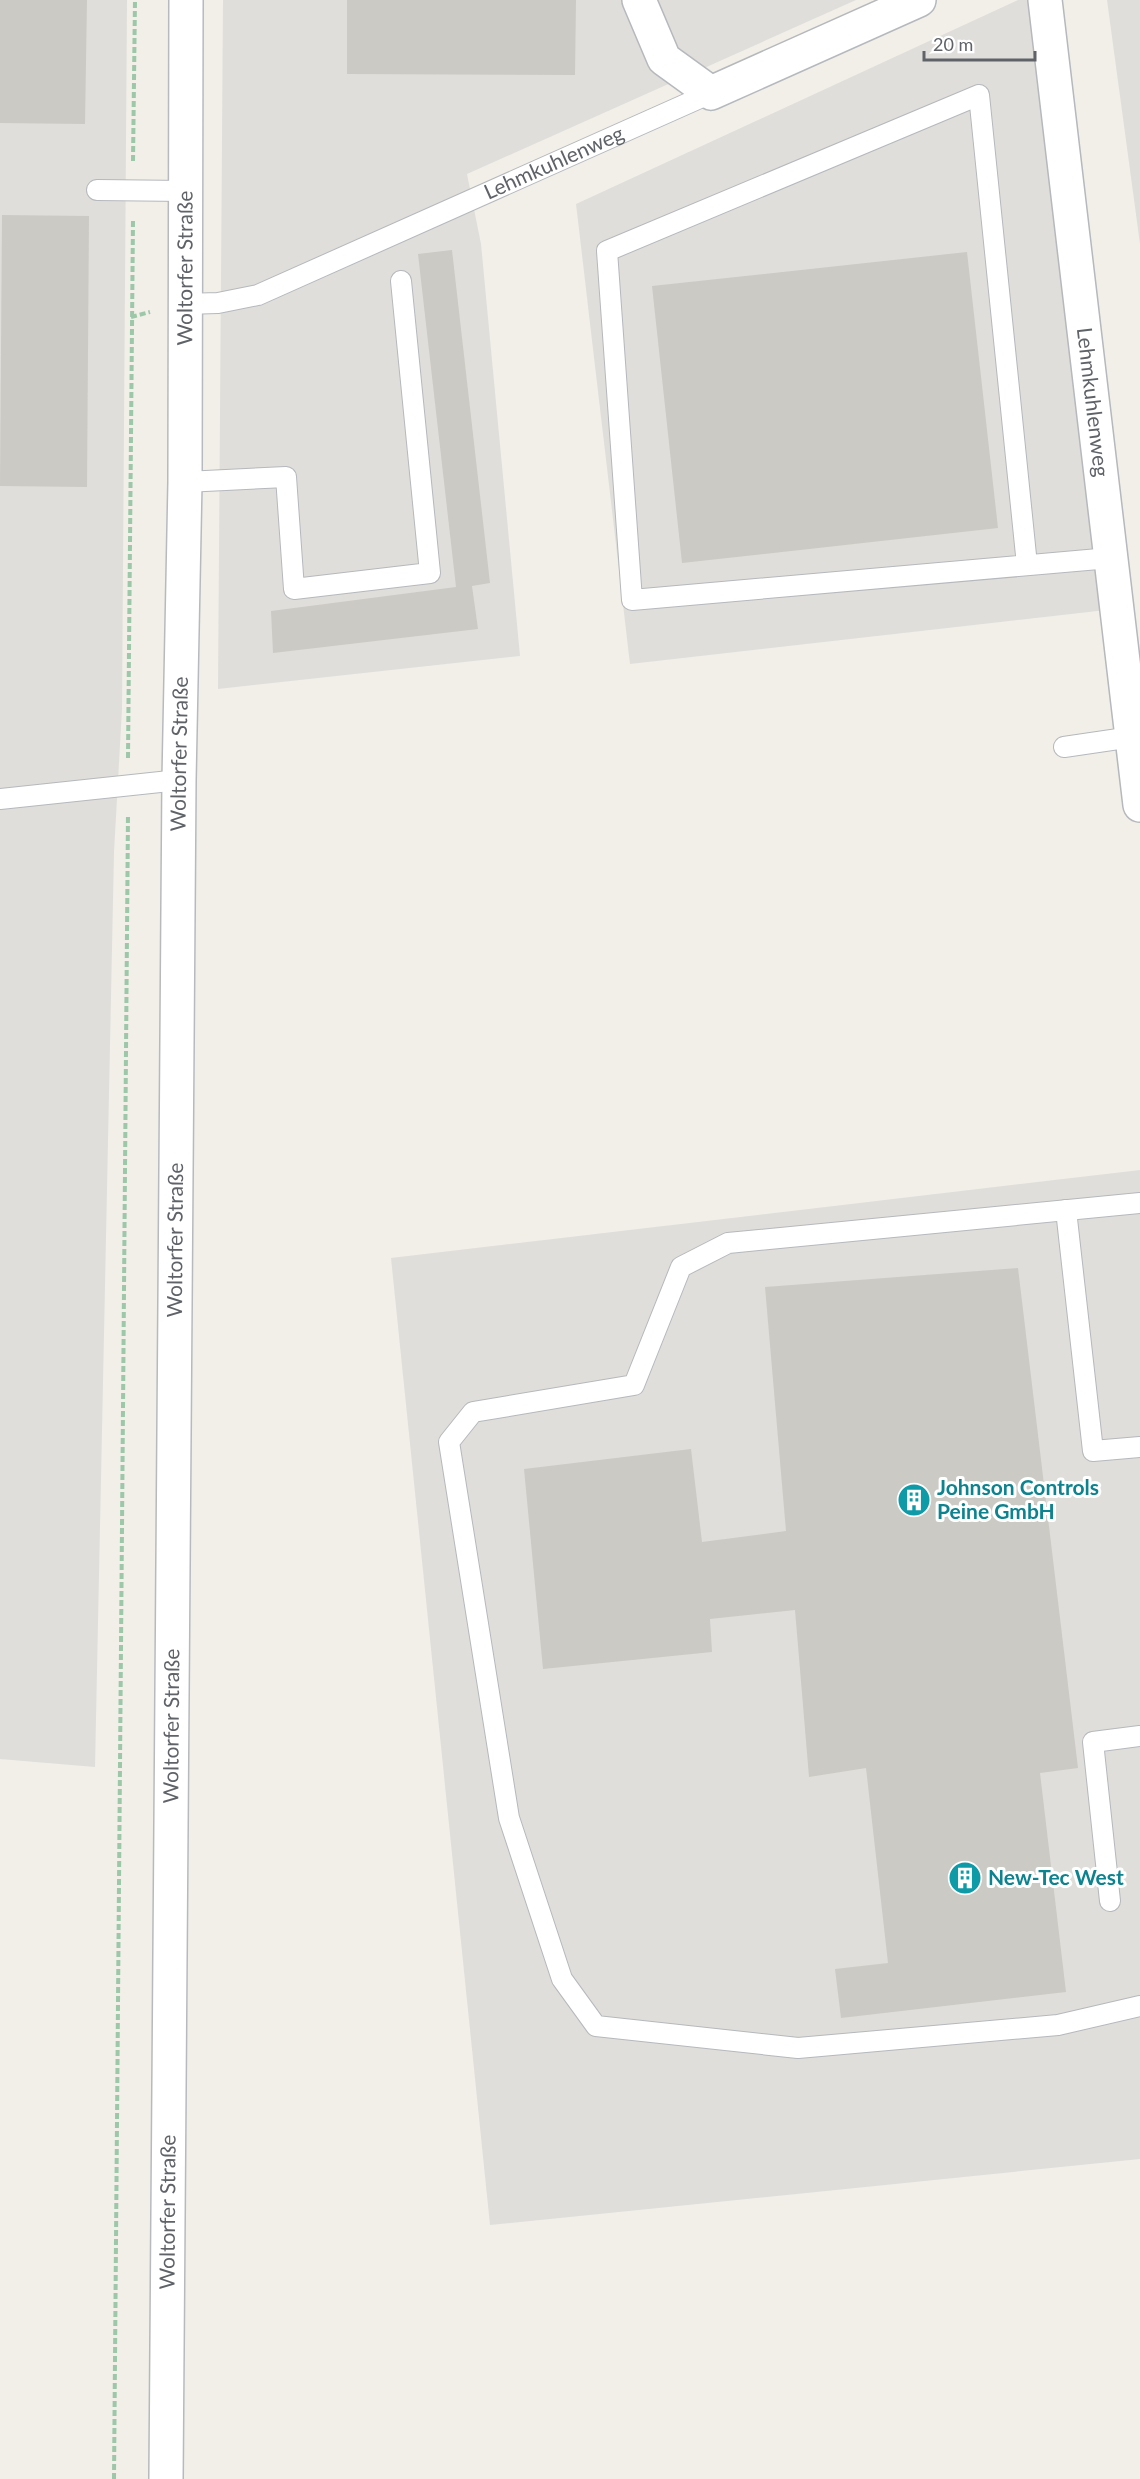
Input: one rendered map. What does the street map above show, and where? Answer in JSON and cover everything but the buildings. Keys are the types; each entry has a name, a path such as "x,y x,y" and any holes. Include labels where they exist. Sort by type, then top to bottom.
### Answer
{"main road":[{"name":"Woltorfer Straße","path":"166,2479 178,780 185,482 186,0"},
{"path":"639,0 664,58 711,93"},
{"name":"Lehmkuhlenweg","path":"711,93 919,0"},
{"name":"Lehmkuhlenweg","path":"1045,0 1110,558 1136,755 1140,805"}],"lane":[{"name":"Lehmkuhlenweg","path":"184,304 218,303 258,295 711,93"},
{"path":"1027,565 980,95 607,252 632,600 1110,558"},
{"path":"96,190 185,191"},
{"path":"185,482 286,477 294,589 430,573 401,281"},
{"path":"1064,747 1136,755"},
{"path":"0,799 178,780"},
{"path":"1140,1203 728,1243 681,1267 634,1385 473,1412 449,1442 509,1818 562,1980 596,2026 798,2048 1058,2025 1140,2006"},
{"path":"1066,1210 1093,1451 1140,1447"},
{"path":"1110,1901 1093,1742 1140,1736"}],"path":[{"path":"114,2479 135,0"}],"shaded area":[{"path":"0,0 127,0 122,709 114,852 95,1767 0,1759"},
{"path":"223,0 856,0 467,174 481,244 520,656 218,689"},
{"path":"1018,0 1028,0 1106,610 630,664 576,204"},
{"path":"1107,0 1140,0 1140,244"},
{"path":"1140,1170 1140,2159 490,2225 391,1258"}],"place":[{"name":"Johnson Controls Peine GmbH","path":"914,1500"},
{"name":"New-Tec West","path":"965,1878"}]}
